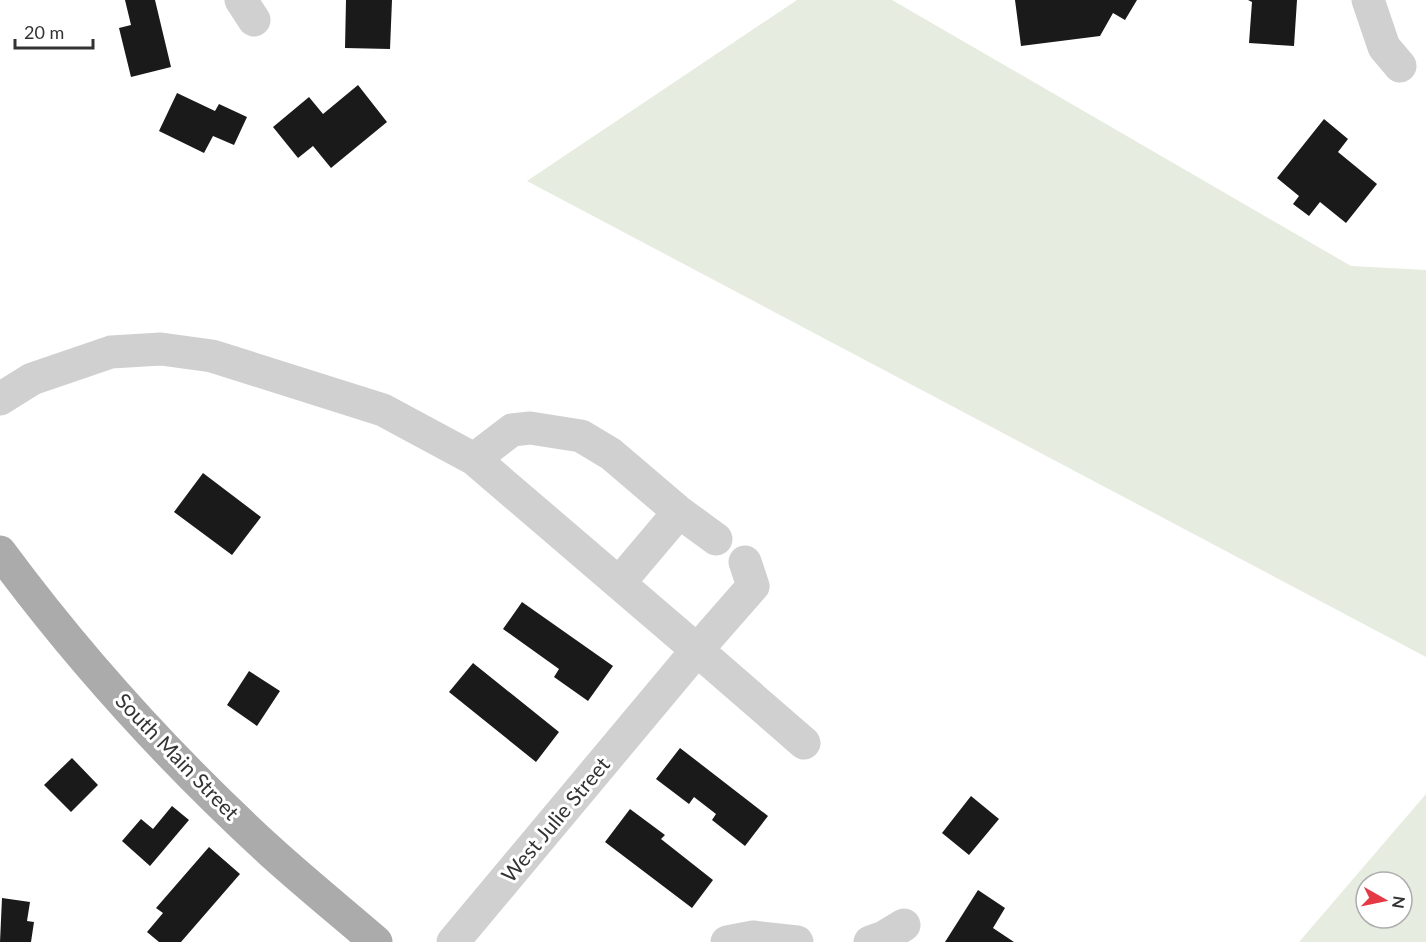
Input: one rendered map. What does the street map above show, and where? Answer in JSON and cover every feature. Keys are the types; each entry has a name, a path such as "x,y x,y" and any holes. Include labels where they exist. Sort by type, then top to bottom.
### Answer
{"main road":[{"name":"South Main Street","path":"0,552 45,612 191,774 268,850 376,942"}],"street":[{"path":"1368,0 1384,47 1400,66"},
{"path":"0,399 32,379 111,352 161,349 212,356 383,410 474,459 804,743"},
{"path":"474,459 512,430 530,428 581,436 611,454 679,512 716,539"},
{"path":"619,583 679,512"},
{"name":"West Julie Street","path":"453,942 753,586 745,562"},
{"path":"870,942 884,938 904,925"},
{"path":"727,942 753,937 797,942"}],"shaded area":[{"path":"797,0 892,0 1351,266 1426,270 1426,657 527,181"},
{"path":"1426,794 1426,942 1299,942 1354,878 1354,930 1414,930 1414,870 1361,870"}],"building":[{"path":"125,0 155,0 171,67 131,77 119,28 131,25"},
{"path":"346,0 392,0 390,49 345,48"},
{"path":"1015,0 1137,0 1125,20 1113,13 1100,36 1021,46"},
{"path":"1248,0 1297,0 1294,46 1249,43 1252,2"},
{"path":"358,85 387,122 331,168 313,146 298,158 273,127 309,97 323,114"},
{"path":"177,93 215,111 219,104 247,117 234,145 213,136 204,153 159,131"},
{"path":"1324,119 1348,139 1338,152 1377,184 1346,223 1320,202 1309,216 1293,204 1299,196 1277,178"},
{"path":"203,473 261,517 232,555 174,512"},
{"path":"522,602 613,666 588,701 554,677 559,669 503,629"},
{"path":"473,663 559,732 536,762 449,692"},
{"path":"249,671 280,691 257,726 227,705"},
{"path":"680,748 768,816 745,846 712,820 716,814 694,797 689,804 656,779"},
{"path":"72,758 98,785 71,812 44,785"},
{"path":"971,796 999,819 969,855 942,833"},
{"path":"172,806 189,820 150,866 122,841 141,819 153,829"},
{"path":"630,809 665,835 661,839 713,880 692,908 605,842"},
{"path":"209,847 240,874 181,942 159,942 147,932 163,913 156,908"},
{"path":"978,890 1005,908 993,928 1014,942 945,942"},
{"path":"2,898 30,902 27,921 34,922 31,942 0,942"}]}
